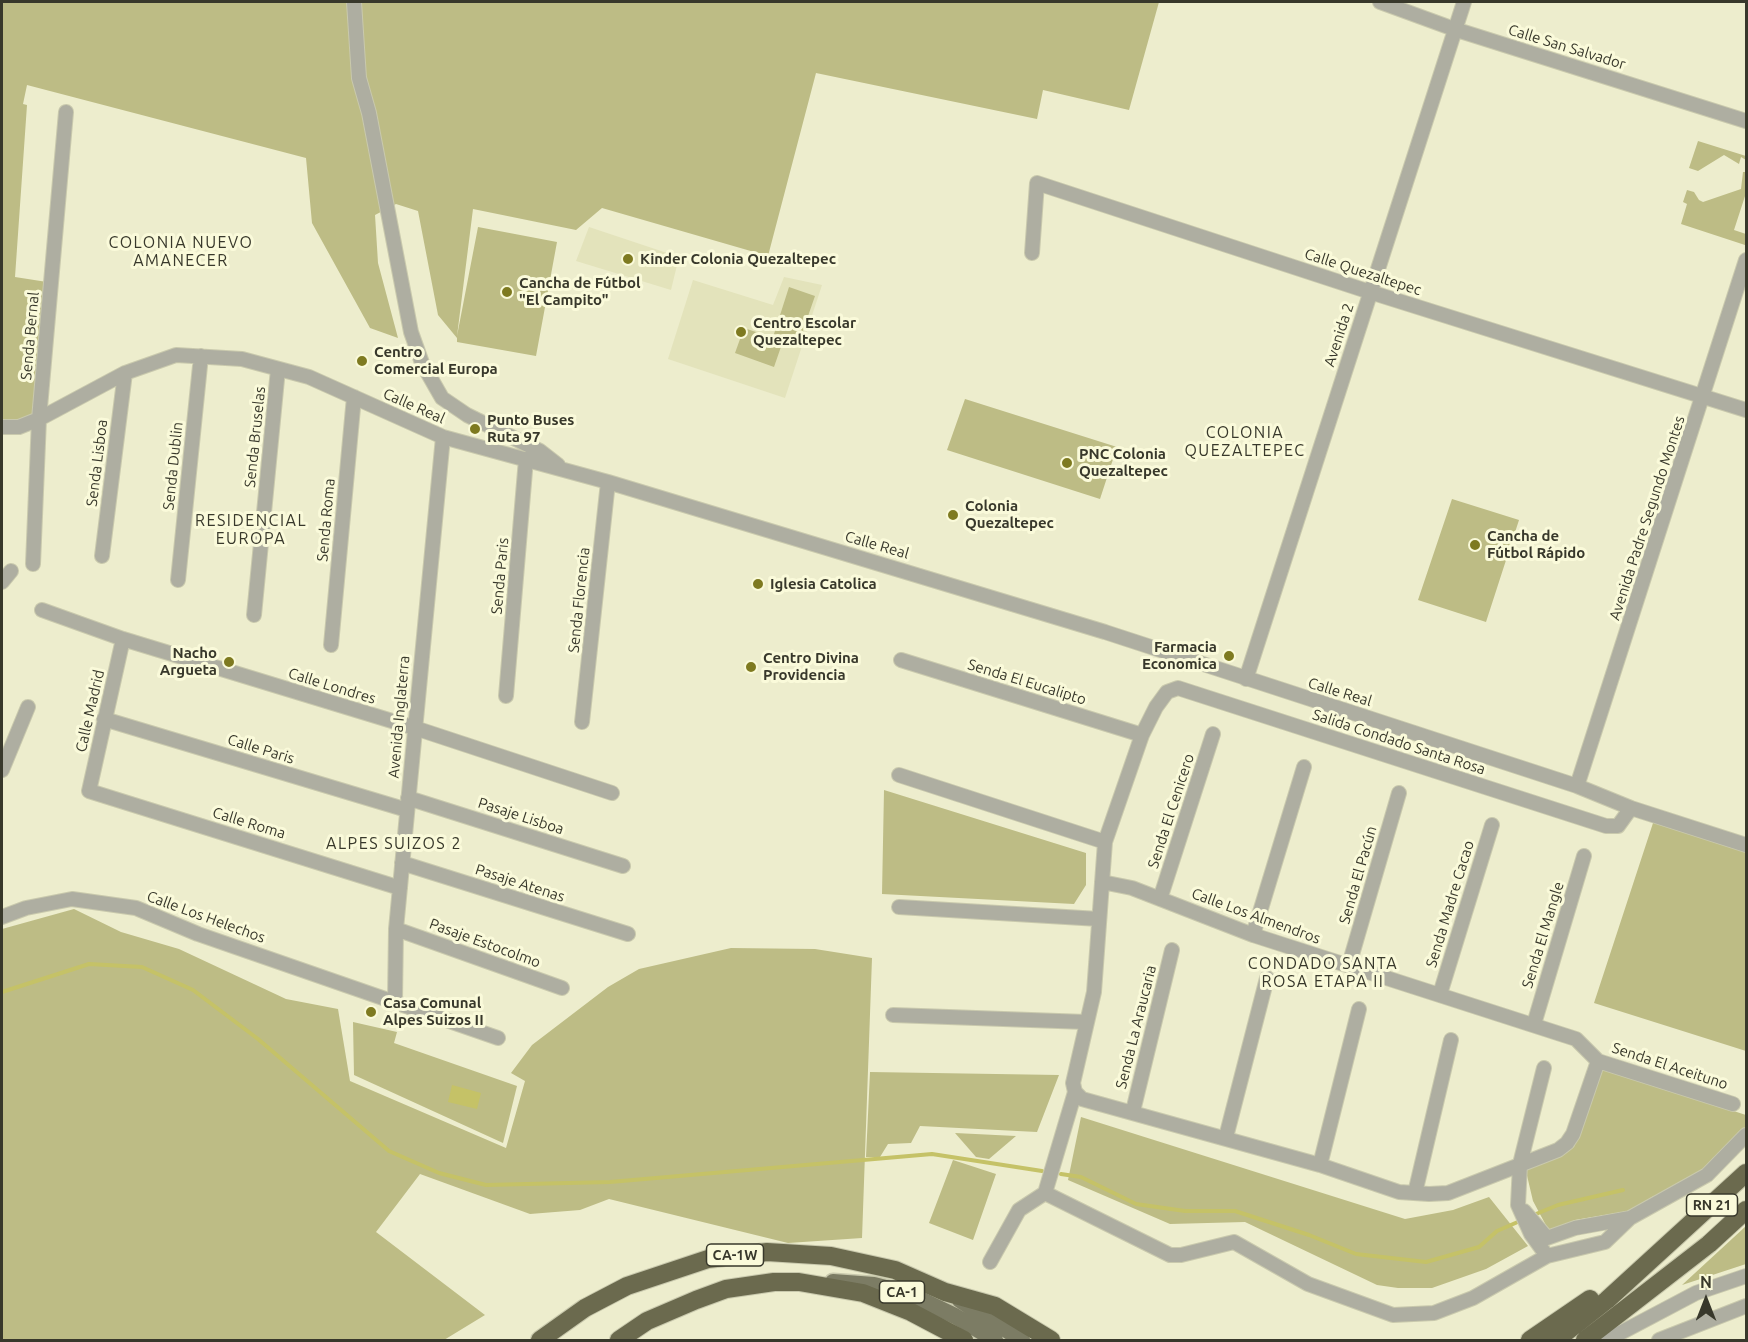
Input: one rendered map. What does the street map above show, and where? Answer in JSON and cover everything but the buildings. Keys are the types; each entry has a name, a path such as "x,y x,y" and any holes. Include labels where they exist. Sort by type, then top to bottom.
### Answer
{"highway":[{"name":"RN 21","path":"1677,1238 1745,1174"},
{"name":"RN 21","path":"1585,1341 1709,1244 1746,1210"},
{"path":"1530,1341 1677,1238"},
{"path":"1556,1341 1607,1300 1677,1238"},
{"name":"CA-1W","path":"540,1341 585,1308 627,1286 687,1264 729,1256 777,1252 831,1256 896,1270 945,1292"},
{"path":"799,1282 863,1293 911,1312 964,1341"},
{"name":"CA-1W","path":"619,1341 647,1321 726,1289 754,1284 799,1282"},
{"path":"945,1292 995,1306 1051,1341"}],"main road":[{"name":"CA-1","path":"799,1282 855,1282 888,1288 932,1304 995,1341"},
{"name":"CA-1","path":"945,1292 974,1307 1022,1341"}],"street":[{"path":"354,2 359,78 369,113 411,332 422,363 442,398 468,415 540,452 564,470"},
{"name":"Calle San Salvador","path":"1380,2 1454,29 1746,122"},
{"name":"Avenida 2","path":"1245,679 1464,2"},
{"name":"Senda Bernal","path":"33,564 39,419 66,112"},
{"name":"Calle Quezaltepec","path":"1032,253 1037,183 1370,292 1746,410"},
{"name":"Avenida Padre Segundo Montes","path":"1577,786 1746,260"},
{"name":"Calle Real","path":"2,427 19,427 39,419 125,373 176,355 242,359 309,377 443,437 608,482 1038,611 1577,786 1631,808 1746,845"},
{"name":"Senda Dublin","path":"178,580 201,356"},
{"name":"Senda Bruselas","path":"254,615 278,369"},
{"name":"Senda Lisboa","path":"102,556 125,373"},
{"name":"Senda Roma","path":"331,645 354,397"},
{"name":"Avenida Inglaterra","path":"395,1001 396,929 443,437"},
{"name":"Senda Paris","path":"506,696 526,459"},
{"name":"Senda Florencia","path":"582,722 608,482"},
{"name":"Calle Londres","path":"42,610 123,639 415,728 612,793"},
{"name":"Calle Madrid","path":"89,791 123,639"},
{"name":"Senda El Eucalipto","path":"901,660 1142,735"},
{"name":"Salida Condado Santa Rosa","path":"1142,735 1156,706 1167,692 1178,688 1591,822 1618,826 1631,808"},
{"path":"2,770 28,707"},
{"name":"Calle Paris","path":"104,719 408,804"},
{"name":"Senda El Cenicero","path":"1160,899 1213,734"},
{"path":"990,1262 1019,1210 1045,1193 1075,1092 1073,1083 1094,992 1105,842 1142,735"},
{"path":"1253,935 1304,767"},
{"path":"899,775 1105,842"},
{"name":"Calle Roma","path":"89,791 400,888"},
{"name":"Senda El Pacún","path":"1349,965 1398,793"},
{"name":"Pasaje Lisboa","path":"408,804 623,866"},
{"name":"Senda Madre Cacao","path":"1440,994 1492,825"},
{"name":"Senda El Mangle","path":"1534,1024 1584,856"},
{"name":"Pasaje Atenas","path":"402,863 628,934"},
{"name":"Calle Los Almendros","path":"1102,882 1132,888 1253,935 1576,1038 1598,1061"},
{"name":"Calle Los Helechos","path":"2,917 26,908 72,899 136,908 198,934 498,1038"},
{"path":"899,906 1099,919"},
{"name":"Pasaje Estocolmo","path":"396,929 562,988"},
{"name":"Senda La Araucaria","path":"1133,1111 1172,950"},
{"path":"1226,1137 1267,978"},
{"path":"1320,1165 1359,1009"},
{"path":"893,1015 1086,1022"},
{"path":"1415,1193 1451,1041"},
{"path":"1075,1092 1082,1099 1226,1137 1399,1192 1448,1193 1567,1143 1573,1134 1598,1061"},
{"name":"Senda El Aceituno","path":"1598,1061 1733,1104"},
{"path":"1544,1068 1520,1164 1518,1205 1531,1234 1547,1256"},
{"path":"1045,1193 1170,1255 1181,1256 1234,1242 1308,1284 1394,1315 1434,1313 1463,1302 1547,1256 1605,1242 1630,1218 1707,1175 1746,1135"},
{"path":"1518,1205 1547,1238 1575,1228 1630,1218"},
{"path":"1607,1341 1696,1293 1746,1276"},
{"path":"1660,1340 1746,1306"}],"shaded area":[{"path":"2,2 1159,2 1129,110 1043,90 1037,119 816,73 768,256 602,208 576,230 473,209 457,336 478,227 557,242 536,356 457,342 457,338 438,315 418,211 396,204 375,215 378,263 398,338 370,328 312,223 306,158 27,85 23,104 27,105 15,277 47,282 35,415 18,422 2,422"},
{"path":"1698,141 1746,156 1746,160 1741,157 1739,164 1724,155 1698,171 1689,168"},
{"path":"1743,172 1746,172 1746,193 1734,230 1746,234 1745,245 1681,224 1687,204 1683,202 1687,190 1694,192 1703,202 1741,189"},
{"name":"Kinder Colonia Quezaltepec","path":"589,227 679,257 671,290 576,261"},
{"name":"Centro Escolar Quezaltepec","path":"784,277 822,285 785,398 668,359 693,280 773,305"},
{"path":"789,287 815,296 799,342 774,334"},
{"path":"744,328 783,341 774,367 735,353"},
{"path":"965,399 1117,447 1100,499 947,450"},
{"path":"1452,499 1519,520 1486,622 1418,600"},
{"path":"884,790 1086,853 1086,885 1074,904 882,894"},
{"path":"1654,820 1746,849 1746,1051 1594,1003"},
{"path":"74,909 121,932 179,949 286,999 338,1009 350,1081 506,1148 525,1081 511,1073 532,1045 608,987 639,969 731,948 815,949 872,958 862,1238 788,1243 609,1199 580,1210 530,1214 420,1174 376,1232 485,1315 444,1340 2,1340 2,929"},
{"path":"353,1022 397,1032 394,1043 517,1086 503,1143 354,1075"},
{"path":"1600,1068 1746,1115 1746,1129 1705,1170 1676,1188 1652,1197 1629,1211 1575,1220 1549,1231 1533,1201 1525,1167 1574,1147"},
{"path":"870,1072 1059,1075 1037,1132 920,1126 911,1143 888,1144 880,1157 866,1157"},
{"path":"452,1085 481,1093 477,1109 448,1102"},
{"path":"1081,1117 1405,1219 1453,1210 1489,1197 1528,1246 1486,1269 1432,1288 1398,1288 1377,1285 1245,1222 1170,1224 1068,1180"},
{"path":"955,1133 1016,1136 989,1159 976,1157"},
{"path":"953,1160 996,1174 973,1240 929,1223"},
{"path":"1746,1226 1746,1264 1682,1285"}],"waterway":[{"path":"2,992 89,964 142,967 193,990 258,1039 389,1151 439,1173 486,1185 610,1182 932,1154 1042,1171"},
{"path":"1061,1174 1081,1177 1136,1204 1185,1211 1235,1211 1309,1235 1356,1254 1426,1262 1479,1247 1497,1231 1520,1221"},
{"path":"1536,1214 1558,1205 1623,1190"}],"place":[{"name":"Kinder Colonia Quezaltepec","path":"628,259"},
{"name":"Cancha de Fútbol \"El Campito\"","path":"507,292"},
{"name":"Centro Escolar Quezaltepec","path":"741,332"},
{"name":"Centro Comercial Europa","path":"362,361"},
{"name":"Punto Buses Ruta 97","path":"475,429"},
{"name":"PNC Colonia Quezaltepec","path":"1067,463"},
{"name":"Colonia Quezaltepec","path":"953,515"},
{"name":"Cancha de Fútbol Rápido","path":"1475,545"},
{"name":"Iglesia Catolica","path":"758,584"},
{"name":"Farmacia Economica","path":"1229,656"},
{"name":"Nacho Argueta","path":"229,662"},
{"name":"Centro Divina Providencia","path":"751,667"},
{"name":"Casa Comunal Alpes Suizos II","path":"371,1012"}],"district":[{"name":"COLONIA NUEVO AMANECER","path":"181,252"},
{"name":"COLONIA QUEZALTEPEC","path":"1245,442"},
{"name":"RESIDENCIAL EUROPA","path":"251,530"},
{"name":"ALPES SUIZOS 2","path":"394,844"},
{"name":"CONDADO SANTA ROSA ETAPA II","path":"1323,973"}]}
